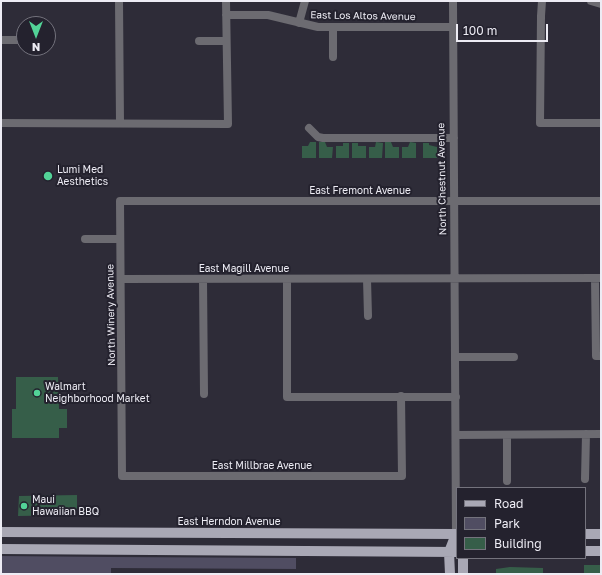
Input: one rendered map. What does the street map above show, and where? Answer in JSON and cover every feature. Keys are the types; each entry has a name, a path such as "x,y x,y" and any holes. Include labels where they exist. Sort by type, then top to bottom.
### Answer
{"main road":[{"name":"East Herndon Avenue","path":"1,532 456,535"},
{"path":"586,534 601,534"},
{"name":"North Chestnut Avenue","path":"450,574 456,539"},
{"path":"1,549 453,552"},
{"path":"586,551 601,551"},
{"path":"463,559 463,574"}],"street":[{"path":"119,1 120,123"},
{"path":"1,123 228,124 226,1"},
{"path":"299,23 305,1"},
{"name":"North Chestnut Avenue","path":"453,1 457,487"},
{"path":"542,1 540,124 601,123"},
{"path":"591,1 601,4"},
{"name":"East Los Altos Avenue","path":"226,16 268,15 312,27 453,27"},
{"path":"333,28 333,57"},
{"path":"1,40 16,40"},
{"path":"199,41 226,41"},
{"path":"308,128 318,137 323,138 454,138"},
{"name":"East Fremont Avenue","path":"120,201 601,201"},
{"name":"North Winery Avenue","path":"120,201 122,476"},
{"path":"85,239 120,239"},
{"path":"598,278 598,356"},
{"name":"East Magill Avenue","path":"121,279 598,278"},
{"path":"203,279 204,394"},
{"path":"287,279 287,397 456,397"},
{"path":"367,279 368,316"},
{"path":"456,357 514,357"},
{"name":"East Millbrae Avenue","path":"122,476 402,476 402,396"},
{"path":"585,479 586,434"},
{"path":"456,435 601,434"},
{"path":"507,435 507,481"}],"green space":[{"path":"1,556 296,558 296,569 111,568 111,574 1,574"}],"building":[{"path":"310,142 316,142 316,158 302,158 302,146 308,146"},
{"path":"319,142 325,142 327,147 333,147 332,158 319,158"},
{"path":"376,142 383,143 382,158 369,158 369,147 375,147"},
{"path":"385,142 391,142 393,147 399,147 399,158 385,158"},
{"path":"410,142 416,143 416,158 402,158 402,147 408,147"},
{"path":"343,143 349,143 349,158 336,158 336,146 343,146"},
{"path":"352,143 358,143 358,146 366,146 366,158 352,158"},
{"path":"423,143 429,143 429,145 437,147 437,158 423,158"},
{"name":"Walmart Neighborhood Market","path":"16,377 58,377 59,409 67,409 67,428 59,428 59,438 12,438 12,409 16,409"},
{"path":"77,495 77,515 18,516 19,496"},
{"path":"584,565 601,565 601,574 584,574"},
{"path":"510,567 543,568 543,574 496,574 496,569"}],"place":[{"name":"Lumi Med Aesthetics","path":"48,176"},
{"name":"Walmart Neighborhood Market","path":"37,393"},
{"name":"Maui Hawaiian BBQ","path":"24,506"}]}
